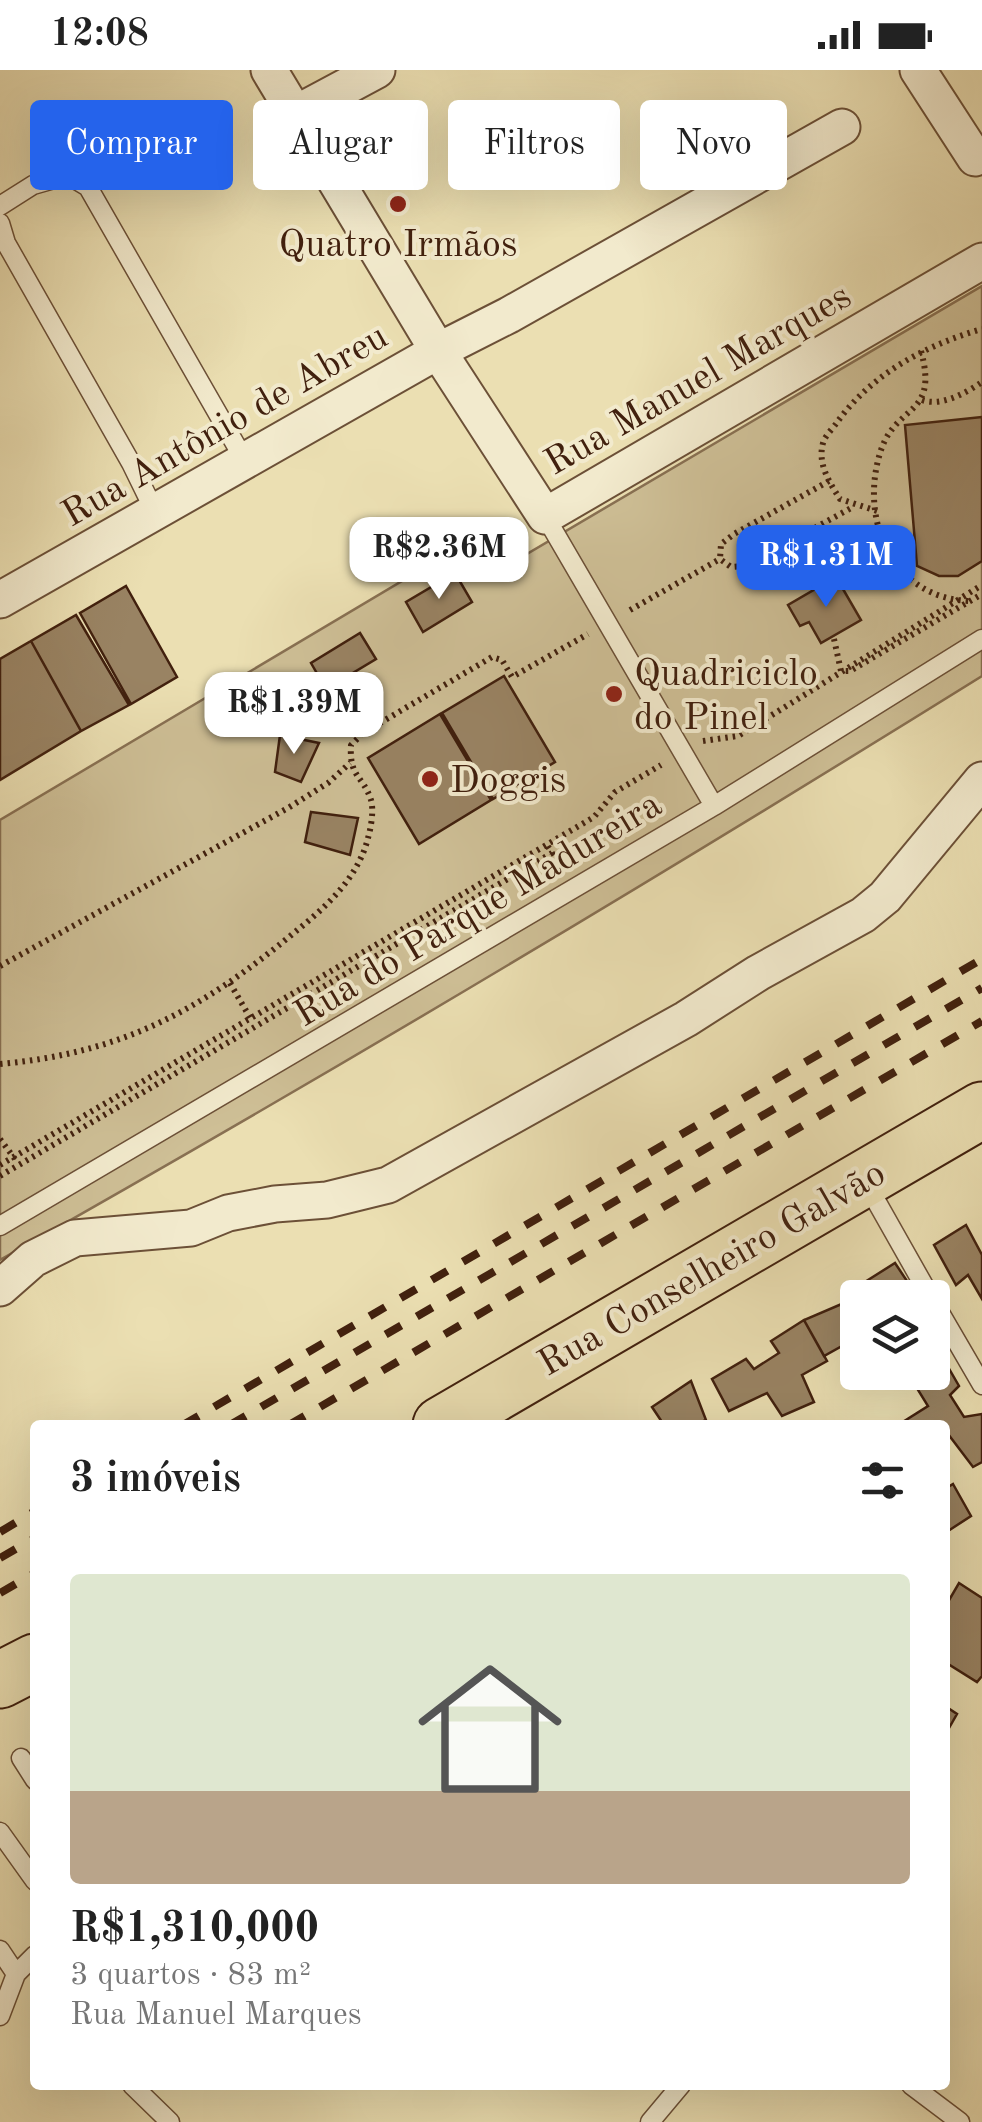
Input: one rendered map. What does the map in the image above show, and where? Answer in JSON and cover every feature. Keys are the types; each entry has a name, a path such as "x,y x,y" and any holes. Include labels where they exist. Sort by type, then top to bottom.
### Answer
{"main road":[{"name":"Rua Conselheiro Galvão","path":"455,1420 982,1110"},
{"path":"0,1680 30,1665"}],"street":[{"name":"Rua Manuel Marques","path":"268,70 286,100"},
{"path":"321,100 377,70"},
{"path":"918,70 976,158"},
{"name":"Rua Antônio de Abreu","path":"0,600 842,127"},
{"name":"Rua Manuel Marques","path":"341,190 438,351 545,516 982,261"},
{"path":"0,1288 33,1258 75,1238 191,1228 228,1213 327,1200 388,1185 863,915 885,897 982,780"}],"lane":[{"path":"0,206 33,186 68,176 88,186 246,461"},
{"path":"0,223 6,242 155,512"},
{"path":"545,516 714,806"},
{"name":"Rua do Parque Madureira","path":"0,1226 714,806 982,638"},
{"path":"863,1179 922,1280"},
{"path":"950,1329 982,1385"},
{"path":"21,1758 30,1772"},
{"path":"0,1832 30,1874"},
{"path":"0,1950 16,1974"},
{"path":"0,2016 16,1974 30,1960"},
{"path":"137,2090 170,2122"},
{"path":"650,2122 677,2090"},
{"path":"918,2090 960,2122"}],"path":[{"path":"878,511 840,499 822,464 824,440 862,393 922,351 982,329"},
{"path":"922,351 928,377 922,400 895,426 882,448 876,487 883,544 901,572 926,592 956,601 972,601"},
{"path":"922,400 931,404 982,382"},
{"path":"720,559 721,544 734,534 828,481"},
{"path":"720,559 731,567 746,566 854,506"},
{"path":"794,541 809,562 816,583"},
{"path":"0,1064 72,1055 118,1041 170,1018 230,984 319,912 361,864 370,833 372,802 350,763 351,745 363,733 492,657 502,660 512,677 720,559"},
{"path":"0,1176 16,1161 594,817 614,792 708,738 738,736 982,585"},
{"path":"840,672 871,661 982,594"},
{"path":"834,639 840,672"},
{"path":"0,966 288,808 350,763"},
{"path":"230,984 253,1023"},
{"path":"0,1139 16,1161"},
{"path":"0,1165 16,1161"}],"shaded area":[{"path":"982,286 982,676 494,973 0,1260 0,820 498,524 520,558"}],"building":[{"path":"982,417 982,561 958,576 939,576 917,566 905,425"},
{"path":"455,573 472,602 423,632 406,602"},
{"path":"836,577 861,620 821,643 809,622 800,626 788,605"},
{"path":"126,586 177,677 131,704 80,613"},
{"path":"76,615 129,705 81,731 31,641"},
{"path":"360,633 376,659 326,689 311,663"},
{"path":"31,641 81,731 0,780 0,659"},
{"path":"504,676 555,762 493,799 442,713"},
{"name":"Doggis","path":"440,714 491,800 419,844 368,758"},
{"path":"280,735 319,743 301,782 275,772"},
{"path":"311,812 358,818 350,855 305,842"},
{"path":"966,1225 982,1255 982,1299 968,1275 956,1285 934,1245"},
{"path":"895,1263 906,1280 868,1280"},
{"path":"840,1305 840,1347 824,1356 804,1320"},
{"path":"804,1320 827,1361 802,1375 814,1402 782,1416 767,1393 729,1411 712,1379 746,1359 754,1369 779,1353 771,1341"},
{"path":"950,1370 959,1386 950,1395 964,1417 982,1414 982,1462 973,1467 950,1437 950,1420 906,1420 928,1406 918,1390 950,1390"},
{"path":"691,1381 706,1420 661,1420 652,1407"},
{"path":"953,1484 971,1516 950,1530"},
{"path":"959,1583 982,1598 982,1676 977,1682 950,1665 950,1598"}],"railway":[{"path":"192,1420 982,959"},
{"path":"239,1420 982,988"},
{"path":"298,1420 982,1021"},
{"path":"0,1532 30,1514"},
{"path":"0,1558 30,1541"},
{"path":"0,1593 30,1576"}],"place":[{"name":"Quatro Irmãos","path":"398,204"},
{"name":"Quadriciclo do Pinel","path":"614,694"},
{"name":"Doggis","path":"430,779"}]}
